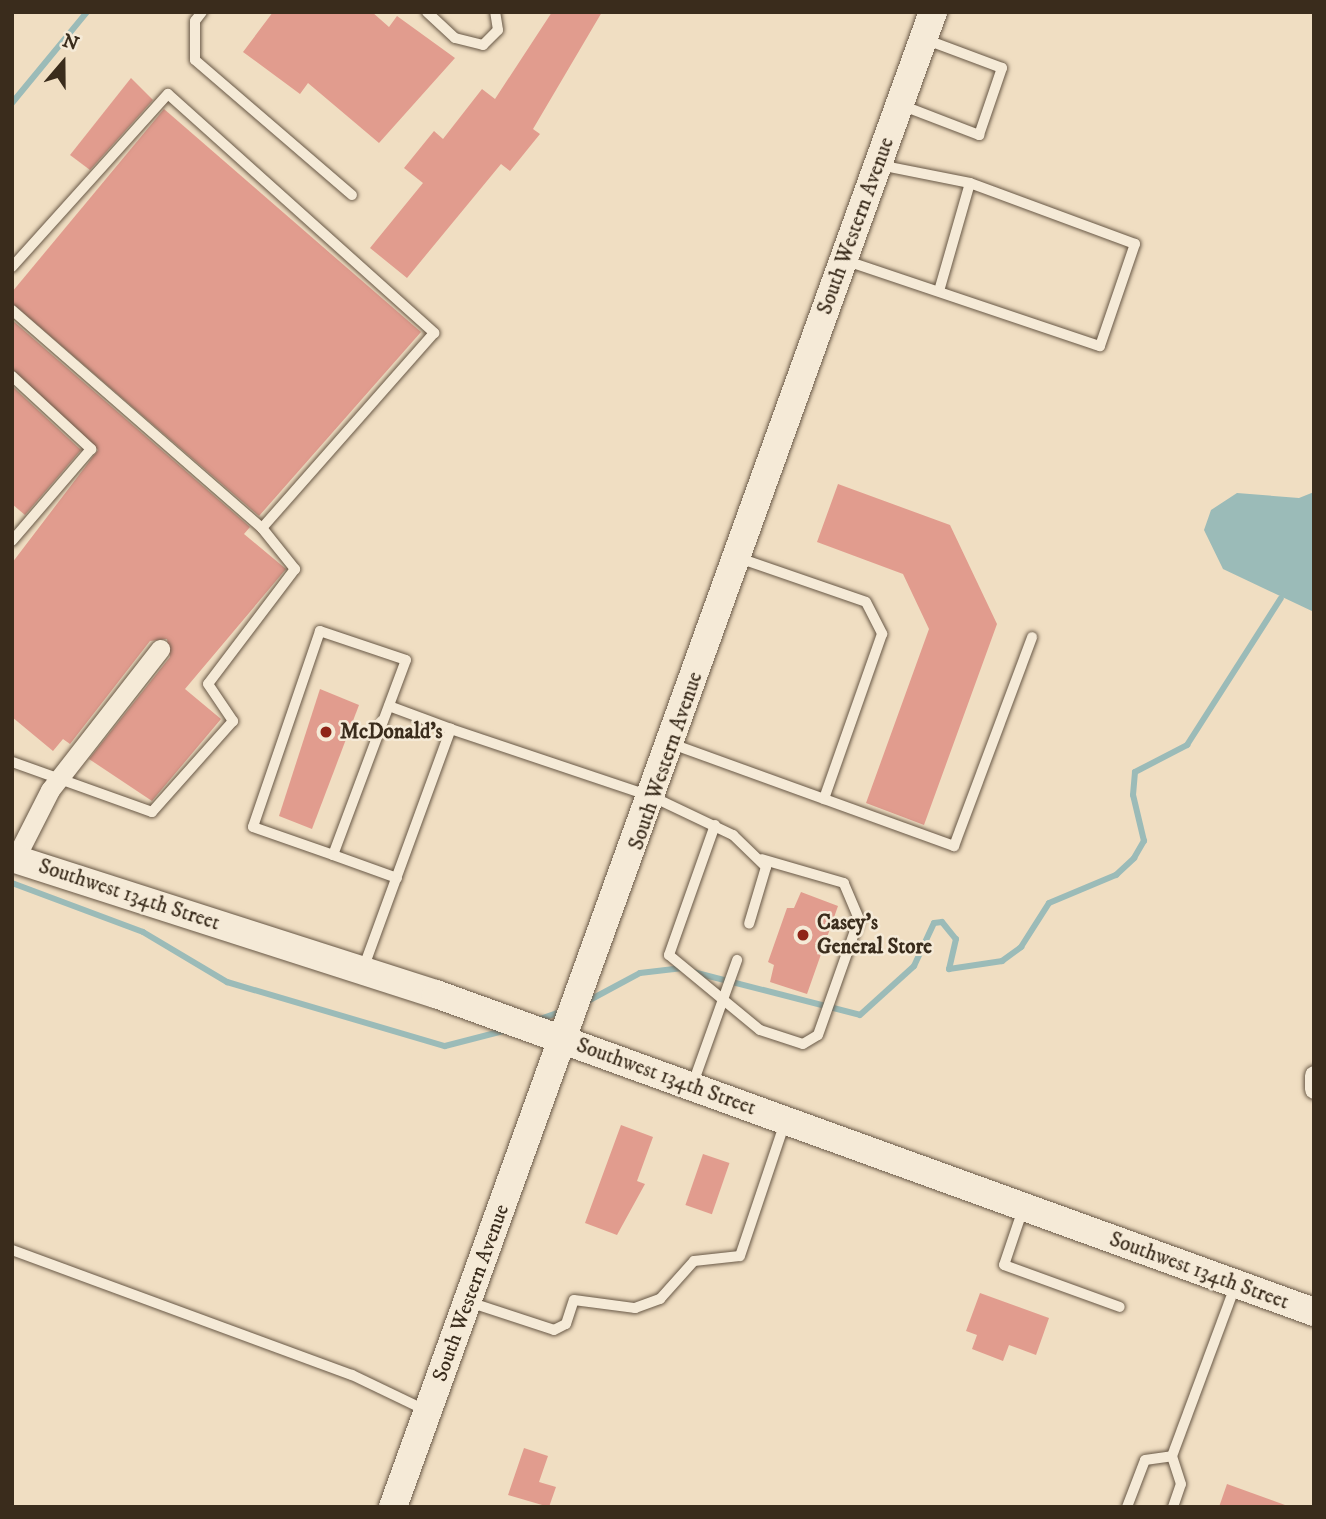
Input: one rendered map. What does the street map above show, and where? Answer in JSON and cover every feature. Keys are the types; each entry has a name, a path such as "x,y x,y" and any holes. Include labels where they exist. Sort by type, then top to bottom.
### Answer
{"main road":[{"name":"South Western Avenue","path":"399,1505 427,1411 566,1040 928,25"},
{"name":"Southwest 134th Street","path":"13,859 363,969 1314,1312"}],"street":[{"path":"13,859 59,779 160,649"}],"lane":[{"path":"202,12 195,21 195,60 352,195"},
{"path":"427,12 456,38 483,45 498,30 495,12"},
{"path":"900,105 979,135 1002,68 928,25"},
{"path":"12,267 168,94 434,333 262,528"},
{"path":"844,260 1100,346 1135,244 970,183 878,164"},
{"path":"939,291 970,183"},
{"path":"12,310 262,528 295,569 208,684 233,721 152,812 12,762"},
{"path":"12,376 92,449 12,541"},
{"path":"738,557 866,602 882,634 824,799"},
{"path":"333,855 406,660 320,631 253,827 397,878"},
{"path":"672,744 954,846 1031,637"},
{"path":"389,706 653,797 715,825 761,859 844,883 859,919 818,1035 803,1044 760,1030 722,1003 669,955 715,825"},
{"path":"363,969 451,729"},
{"path":"749,924 766,875 761,859"},
{"path":"692,1087 737,960"},
{"path":"468,1302 554,1330 566,1324 574,1300 635,1308 660,1299 694,1261 740,1256 785,1121"},
{"path":"1023,1209 1004,1265 1120,1307"},
{"path":"12,1250 340,1370 427,1411"},
{"path":"1173,1507 1181,1484 1172,1457 1236,1284"},
{"path":"1127,1507 1145,1460 1172,1457"}],"water":[{"path":"1314,492 1314,612 1223,569 1204,530 1211,510 1237,493 1299,498"}],"building":[{"path":"273,12 372,12 389,27 397,16 455,58 379,143 308,83 300,94 243,52"},
{"path":"552,12 602,12 533,129 540,134 510,171 501,164 407,278 370,248 423,183 404,168 434,131 443,139 482,89 495,99"},
{"path":"131,78 153,100 90,170 70,155"},
{"path":"164,109 421,332 259,516 12,303 12,292"},
{"path":"12,320 250,527 244,534 286,569 185,689 221,719 152,801 89,759 170,657 167,639 150,641 70,744 63,739 53,751 12,717 12,563 98,450 12,369"},
{"path":"12,386 81,450 25,515 12,504"},
{"path":"838,484 950,525 997,624 924,825 866,803 929,629 903,574 817,542"},
{"name":"McDonald's","path":"320,689 359,705 312,829 279,816"},
{"name":"Casey's General Store","path":"801,892 838,906 807,994 770,982 774,965 768,962 787,908 794,908"},
{"path":"621,1125 653,1137 637,1181 645,1184 617,1235 585,1223"},
{"path":"703,1154 729,1163 712,1214 685,1205"},
{"path":"980,1293 1049,1318 1036,1355 1009,1345 1003,1361 972,1349 977,1335 966,1331"},
{"path":"524,1448 548,1456 539,1482 556,1487 549,1507 508,1495"},
{"path":"1227,1484 1285,1505 1285,1507 1219,1507"}],"waterway":[{"path":"12,103 87,12"},
{"path":"693,972 860,1015 914,966 934,923 942,922 956,939 949,969 1002,961 1021,947 1049,903 1116,875 1134,858 1144,841 1133,795 1135,772 1187,745 1281,598"},
{"path":"12,883 143,932 227,982 445,1046 507,1030"},
{"path":"586,1002 640,973 683,968"},
{"path":"537,1020 563,1011"}],"place":[{"name":"McDonald's","path":"326,732"},
{"name":"Casey's General Store","path":"803,935"}]}
